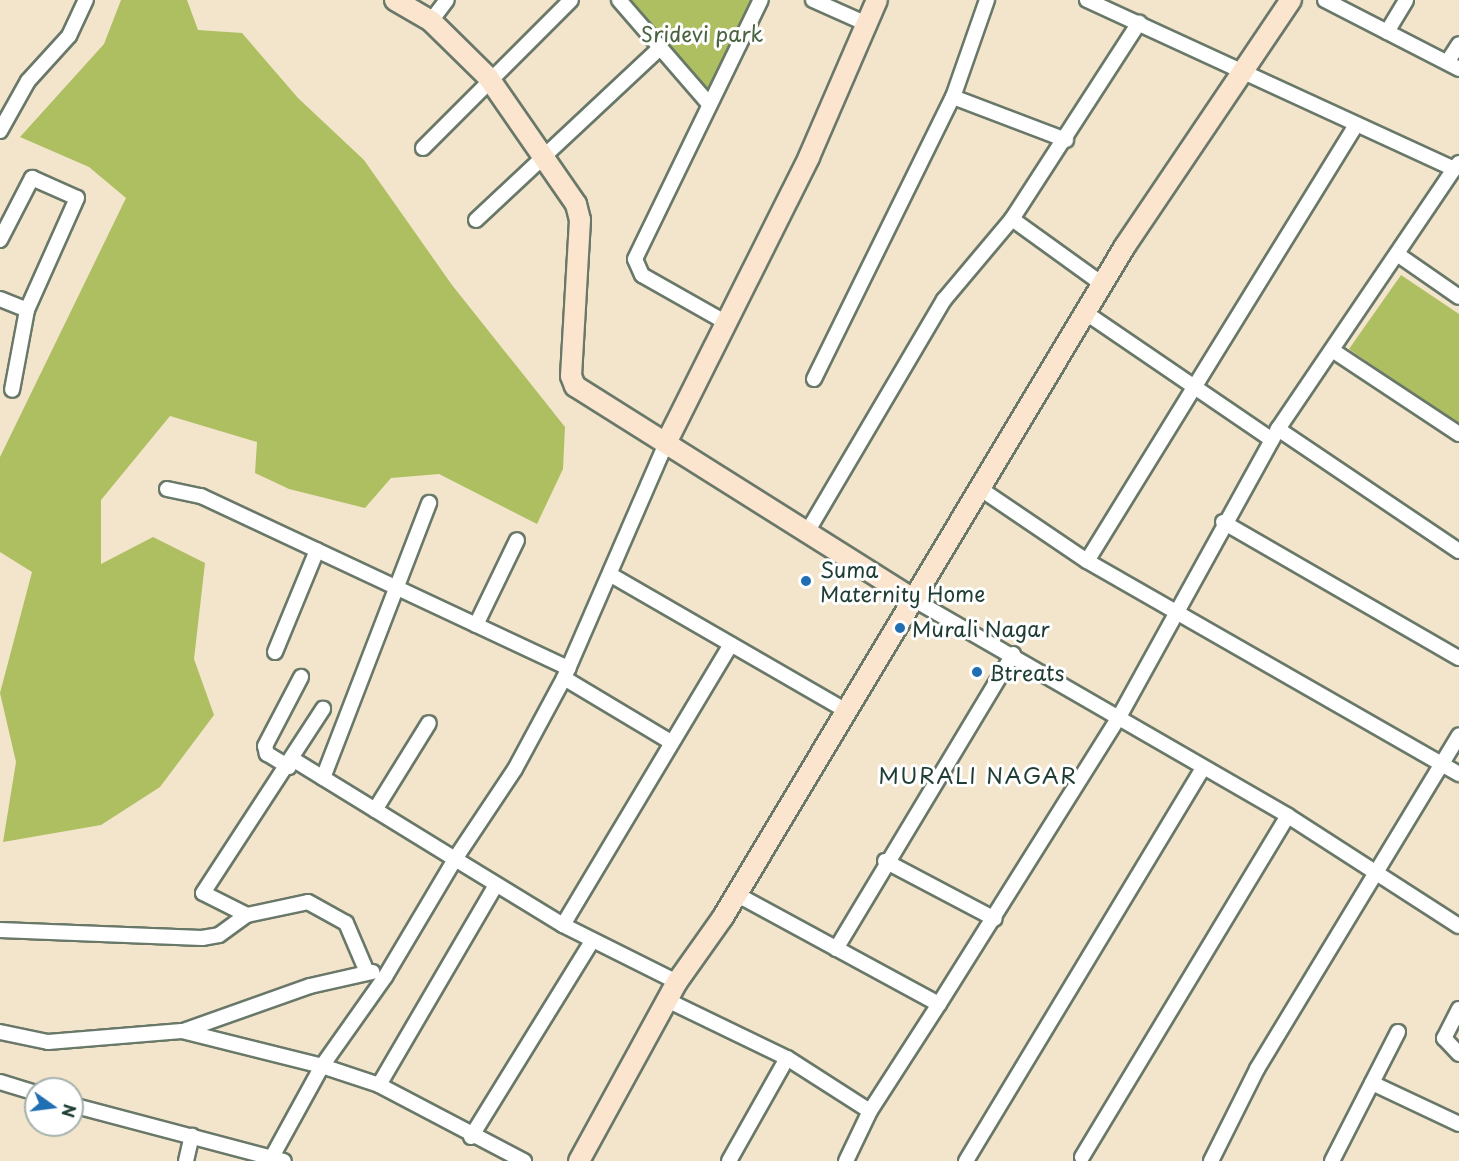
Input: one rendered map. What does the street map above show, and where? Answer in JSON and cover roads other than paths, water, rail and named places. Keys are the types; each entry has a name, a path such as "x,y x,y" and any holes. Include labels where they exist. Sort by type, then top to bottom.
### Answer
{"main road":[{"path":"395,0 431,21 488,77 545,155 580,220 571,376 584,392 806,534 911,598"},
{"path":"666,443 809,157 877,0"},
{"path":"579,1161 677,982 736,894 843,709 1102,284 1291,0"}],"street":[{"path":"0,131 28,81 69,36 86,0"},
{"path":"431,21 447,0"},
{"path":"423,148 488,77 571,0"},
{"path":"619,0 709,104"},
{"path":"725,322 636,268 709,104 761,0"},
{"path":"813,0 867,24"},
{"path":"814,379 953,97 987,0"},
{"path":"846,1161 870,1111 995,919 1119,717 1223,522 1275,435 1457,166 1356,125 1088,0"},
{"path":"1325,0 1453,65 1459,44"},
{"path":"1387,32 1406,0"},
{"path":"806,534 944,300 1012,219 1066,140 1139,23"},
{"path":"476,219 660,48"},
{"path":"953,97 1066,140"},
{"path":"1087,561 1356,125"},
{"path":"0,240 32,178 77,198 27,310 12,390"},
{"path":"1012,219 1102,284"},
{"path":"1397,254 1459,297"},
{"path":"0,299 27,310"},
{"path":"1086,313 1194,387 1275,435 1459,551"},
{"path":"1332,350 1459,434"},
{"path":"84,1108 278,1159 322,1066 385,977 455,859 515,769 566,673 666,443"},
{"path":"979,488 1087,561 1173,614 1459,774"},
{"path":"168,489 201,496 476,625 566,673 671,742"},
{"path":"323,778 393,587 429,502"},
{"path":"1223,522 1459,658"},
{"path":"476,625 517,540"},
{"path":"275,652 317,550"},
{"path":"611,574 843,709"},
{"path":"911,598 1013,654 1288,816 1381,872 1459,926"},
{"path":"563,924 731,644"},
{"path":"836,949 885,861 1013,654"},
{"path":"301,677 265,746 267,754 323,778 563,924 677,982"},
{"path":"247,915 203,894 292,764 323,709"},
{"path":"375,810 429,723"},
{"path":"1212,1161 1257,1070 1381,872 1444,766 1459,735"},
{"path":"966,1161 1203,768"},
{"path":"1082,1157 1288,816"},
{"path":"885,861 995,919"},
{"path":"379,1085 496,885"},
{"path":"736,894 939,1004"},
{"path":"0,930 202,938 219,935 247,915 308,902 321,905 346,923 366,970"},
{"path":"471,1137 592,940"},
{"path":"0,1032 48,1042 182,1031 366,970 385,977"},
{"path":"667,1000 787,1058 870,1111"},
{"path":"1459,1009 1444,1038 1459,1054"},
{"path":"182,1031 322,1066 379,1085 471,1137 524,1161"},
{"path":"1332,1161 1398,1032"},
{"path":"729,1161 787,1058"},
{"path":"0,1082 24,1090"},
{"path":"1372,1083 1459,1124"},
{"path":"186,1161 192,1136"}],"place":[{"name":"Suma Maternity Home","path":"806,581"},
{"name":"Murali Nagar","path":"900,628"},
{"name":"Btreats","path":"977,672"}],"district":[{"name":"MURALI NAGAR","path":"978,775"}],"park label":[{"name":"Sridevi park","path":"702,33"}]}
